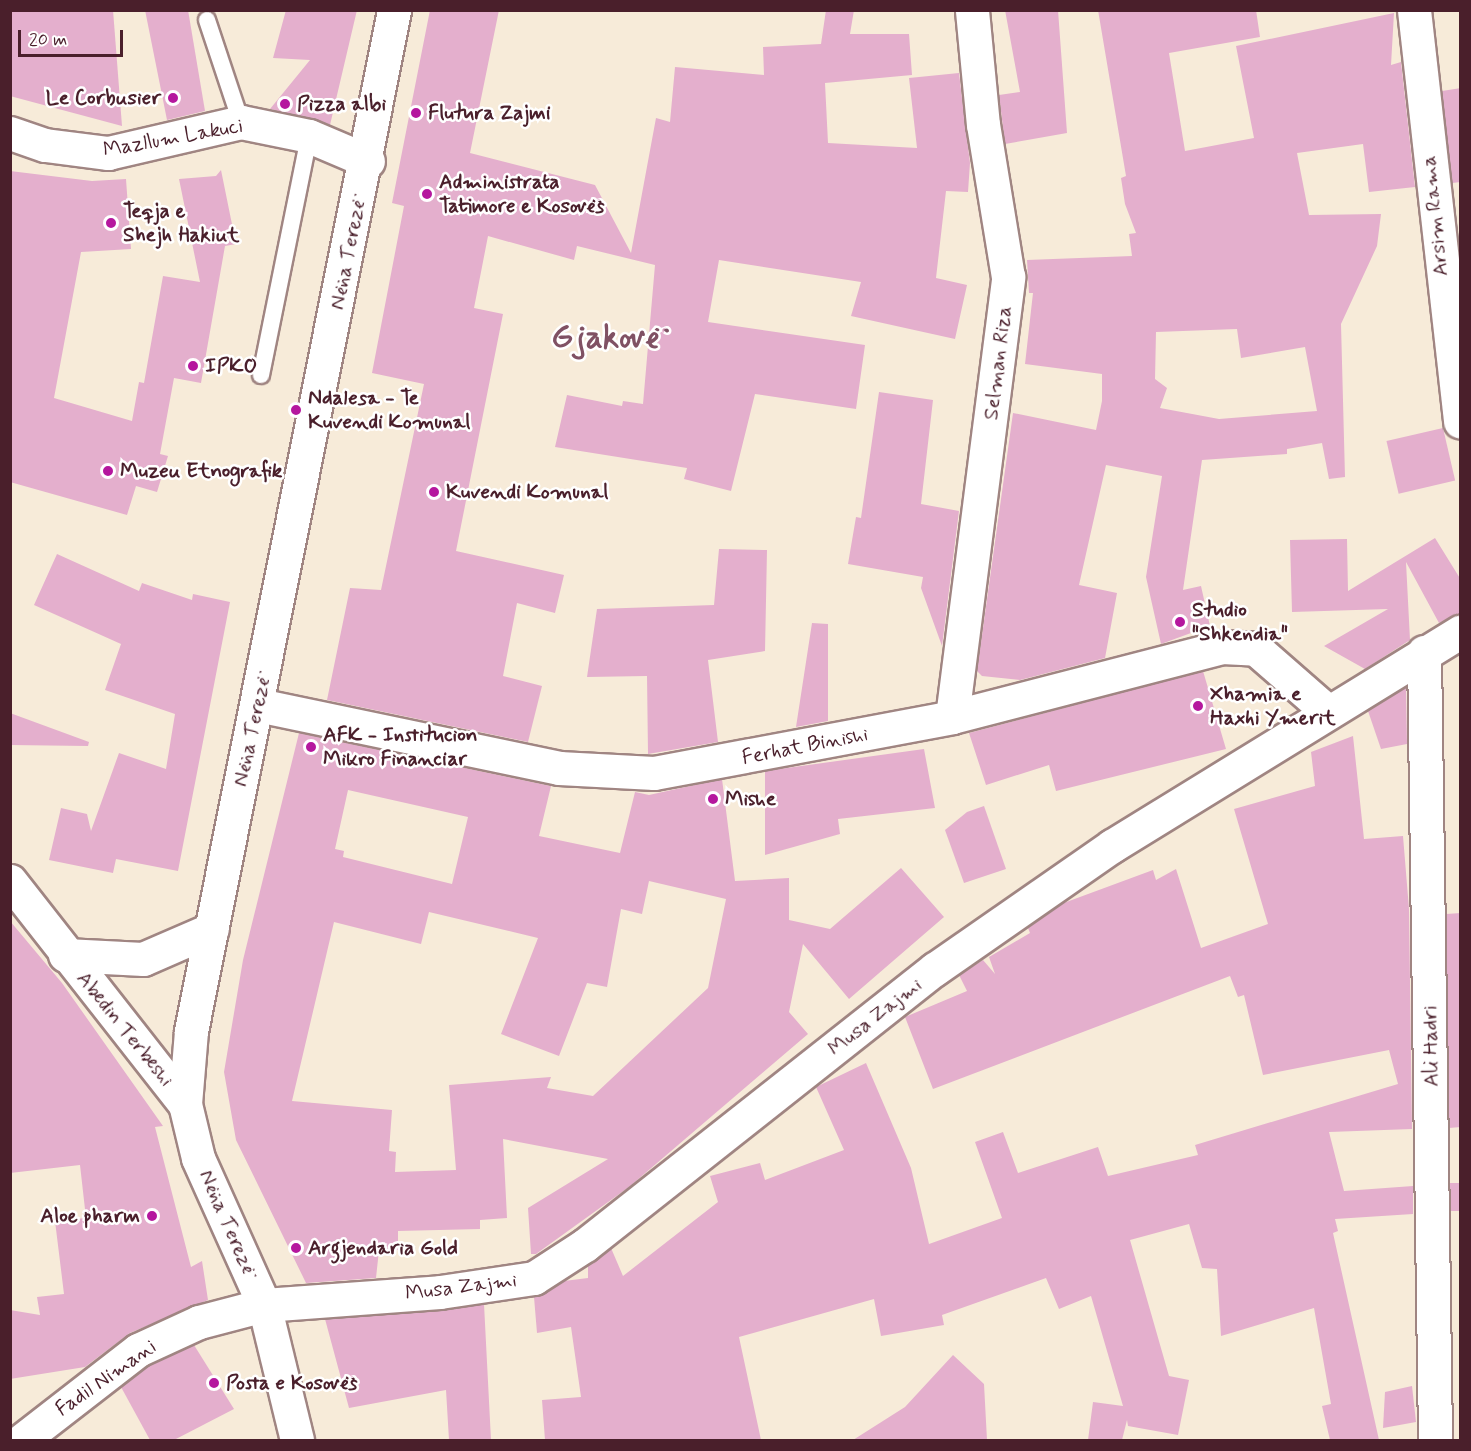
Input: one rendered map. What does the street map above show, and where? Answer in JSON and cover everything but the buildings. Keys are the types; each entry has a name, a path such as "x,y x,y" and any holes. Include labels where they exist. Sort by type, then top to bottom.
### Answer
{"street":[{"name":"Nëna Terezë","path":"297,1440 264,1305 198,1158 185,1104 191,1031 368,161 394,10"},
{"name":"Selman Riza","path":"952,717 1008,277 983,125 972,10"},
{"name":"Arsim Rama","path":"1414,10 1461,421"},
{"name":"Mazllum Lakuci","path":"10,133 45,145 108,153 241,122 309,136 368,161"},
{"name":"Musa Zajmi","path":"264,1305 440,1292 534,1278 585,1245 935,969 1112,846 1326,710 1461,632"},
{"name":"Ferhat Binishi","path":"258,705 559,768 654,772 952,717 1239,646 1269,658 1326,710"},
{"name":"Ali Hadri","path":"1424,652 1435,1440"},
{"name":"Abedin Terbeshi","path":"10,881 65,955 185,1104"},
{"name":"Abedin Terbeshi","path":"65,955 143,959 212,929"},
{"name":"Fadil Nimani","path":"22,1440 138,1350 199,1322 264,1305"}],"lane":[{"path":"207,20 241,122"},
{"path":"261,375 309,136"}],"place":[{"name":"Le Corbusier","path":"173,98"},
{"name":"Pizza albi","path":"285,104"},
{"name":"Flutura Zajmi","path":"416,113"},
{"name":"Administrata Tatimore e Kosovës","path":"427,194"},
{"name":"Teqja e Shejh Hakiut","path":"111,223"},
{"name":"IPKO","path":"193,366"},
{"name":"Ndalesa - Te Kuvendi Komunal","path":"296,410"},
{"name":"Muzeu Etnografik","path":"108,471"},
{"name":"Kuvendi Komunal","path":"434,492"},
{"name":"Studio \"Shkendia\"","path":"1180,622"},
{"name":"Xhamia e Haxhi Ymerit","path":"1198,706"},
{"name":"AFK - Institucion Mikro Financiar","path":"311,747"},
{"name":"Mishe","path":"713,799"},
{"name":"Aloe pharm","path":"152,1216"},
{"name":"Argjendaria Gold","path":"296,1248"},
{"name":"Posta e Kosovës","path":"214,1383"}],"district":[{"name":"Gjakovë","path":"605,339"}]}
